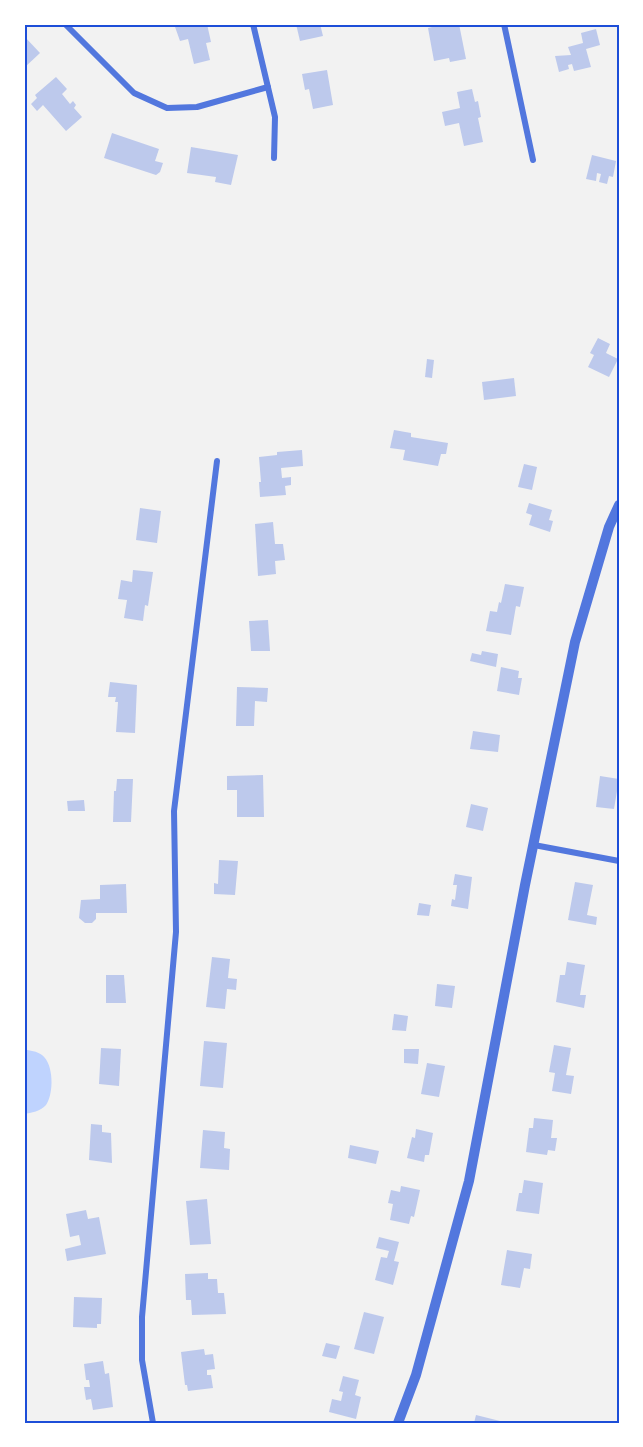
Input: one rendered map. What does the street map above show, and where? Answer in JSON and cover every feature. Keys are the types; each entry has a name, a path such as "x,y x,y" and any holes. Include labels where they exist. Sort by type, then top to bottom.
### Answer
{"street":[{"path":"65,24 134,93 167,108 197,107 268,87"},
{"path":"253,24 275,117 274,158"},
{"path":"504,24 533,160"},
{"path":"153,1423 142,1360 142,1317 176,932 174,811 217,461"},
{"path":"398,1423 416,1374 469,1181 575,642 609,528 619,505"},
{"path":"534,845 619,861"}],"water":[{"path":"24,1049 38,1053 46,1059 52,1079 46,1105 39,1110 24,1114"}],"building":[{"path":"174,24 207,24 211,42 206,43 210,60 194,64 188,39 180,41"},
{"path":"296,24 320,24 323,36 300,41"},
{"path":"436,24 459,24 466,59 450,62 449,58 434,61 428,28"},
{"path":"596,29 600,45 586,49 591,67 574,71 572,64 568,65 569,69 559,72 555,56 571,55 568,47 583,43 581,33"},
{"path":"24,36 40,53 24,68"},
{"path":"327,70 333,105 313,109 309,89 305,90 302,74"},
{"path":"56,77 67,89 62,94 70,104 73,101 76,105 74,108 82,117 66,131 43,105 37,111 31,104 37,98 35,95"},
{"path":"472,89 475,102 478,101 481,117 478,118 483,142 464,146 459,123 445,126 442,112 460,108 457,92"},
{"path":"112,133 159,149 155,161 163,163 160,172 156,175 104,158"},
{"path":"191,147 238,155 231,185 215,182 216,177 187,173"},
{"path":"592,155 616,161 613,177 609,176 607,184 599,182 601,174 597,173 596,181 586,179"},
{"path":"598,338 610,344 606,353 618,359 609,377 588,367 594,355 590,353"},
{"path":"427,359 434,360 432,378 425,377"},
{"path":"514,378 516,396 484,400 482,382"},
{"path":"394,430 411,433 411,437 448,443 446,454 441,454 438,466 403,460 405,450 390,448"},
{"path":"302,450 303,466 281,468 282,478 291,477 291,485 285,486 286,495 260,497 259,457 277,455 277,452"},
{"path":"524,464 537,467 532,490 518,487"},
{"path":"529,503 552,510 549,520 553,521 550,532 529,525 532,515 526,513"},
{"path":"140,508 161,511 157,543 136,540"},
{"path":"273,522 275,544 283,544 285,560 275,561 276,574 258,576 255,524"},
{"path":"133,570 153,572 148,606 145,605 143,621 124,618 127,600 118,599 121,580 132,582"},
{"path":"505,584 524,587 520,607 516,606 511,635 486,631 490,611 497,612"},
{"path":"268,620 270,651 251,651 249,621"},
{"path":"482,651 498,654 496,667 470,661 472,653 481,655"},
{"path":"501,667 519,671 518,678 522,678 519,695 497,691"},
{"path":"110,682 137,685 135,733 116,732 118,702 115,702 116,697 108,697"},
{"path":"237,687 268,688 267,702 255,701 254,726 236,726"},
{"path":"473,731 500,735 498,752 470,749"},
{"path":"263,775 264,817 237,817 237,790 227,790 227,776"},
{"path":"600,776 619,779 614,809 596,807"},
{"path":"117,779 133,779 131,822 113,822 114,791 116,791"},
{"path":"84,800 85,811 68,811 67,801"},
{"path":"471,804 488,808 483,831 466,827"},
{"path":"219,860 238,861 235,895 214,894 214,883 218,884"},
{"path":"455,874 472,877 468,909 451,906 452,899 455,900 457,885 453,885"},
{"path":"575,882 593,885 587,915 597,917 596,925 568,920"},
{"path":"126,884 127,913 96,913 96,919 92,923 85,923 79,918 81,900 100,899 100,885"},
{"path":"419,903 431,905 429,916 417,915"},
{"path":"212,957 230,959 228,978 237,979 236,990 227,989 225,1009 206,1007"},
{"path":"567,962 585,965 580,995 586,995 584,1008 556,1002 560,975 565,975"},
{"path":"106,975 124,975 126,1003 106,1003"},
{"path":"437,984 455,986 452,1008 435,1006"},
{"path":"394,1014 408,1016 406,1031 392,1030"},
{"path":"204,1041 227,1043 223,1088 200,1086"},
{"path":"554,1045 571,1048 566,1075 574,1076 571,1094 552,1091 555,1073 549,1072"},
{"path":"101,1048 121,1049 119,1086 99,1084"},
{"path":"404,1049 419,1049 418,1064 404,1063"},
{"path":"427,1063 445,1066 439,1097 421,1094"},
{"path":"534,1118 553,1120 551,1138 557,1138 555,1151 548,1150 547,1155 526,1152 529,1128 533,1128"},
{"path":"91,1124 102,1125 102,1132 111,1133 112,1163 89,1160"},
{"path":"416,1129 433,1133 429,1155 425,1155 424,1162 407,1158"},
{"path":"203,1130 225,1132 224,1148 230,1149 229,1170 200,1168"},
{"path":"350,1145 379,1151 376,1164 348,1158"},
{"path":"524,1180 543,1183 539,1214 516,1211"},
{"path":"401,1186 420,1190 414,1217 411,1216 409,1224 390,1220 393,1204 388,1203 391,1190 400,1192"},
{"path":"207,1199 211,1244 190,1245 186,1201"},
{"path":"86,1210 88,1219 99,1217 106,1254 67,1261 65,1249 81,1245 79,1235 70,1237 66,1214"},
{"path":"379,1237 399,1242 394,1261 399,1262 393,1285 375,1280 381,1257 387,1258 389,1251 376,1248"},
{"path":"507,1250 532,1254 530,1269 524,1268 520,1288 501,1285"},
{"path":"208,1273 208,1279 217,1279 218,1293 224,1293 226,1314 192,1315 191,1300 186,1300 185,1274"},
{"path":"74,1297 102,1298 101,1324 97,1324 97,1328 73,1327"},
{"path":"364,1312 384,1317 374,1354 354,1349"},
{"path":"326,1343 340,1346 336,1359 322,1356"},
{"path":"204,1349 205,1355 213,1354 215,1369 207,1370 207,1375 211,1375 213,1388 188,1391 185,1385 181,1352"},
{"path":"103,1361 105,1374 109,1373 113,1407 93,1410 91,1399 86,1400 84,1387 90,1387 89,1380 86,1380 84,1364"},
{"path":"343,1376 359,1380 355,1395 361,1397 356,1419 329,1412 332,1399 341,1401 343,1392 339,1391"},
{"path":"476,1415 504,1422 504,1423 474,1423"}]}
